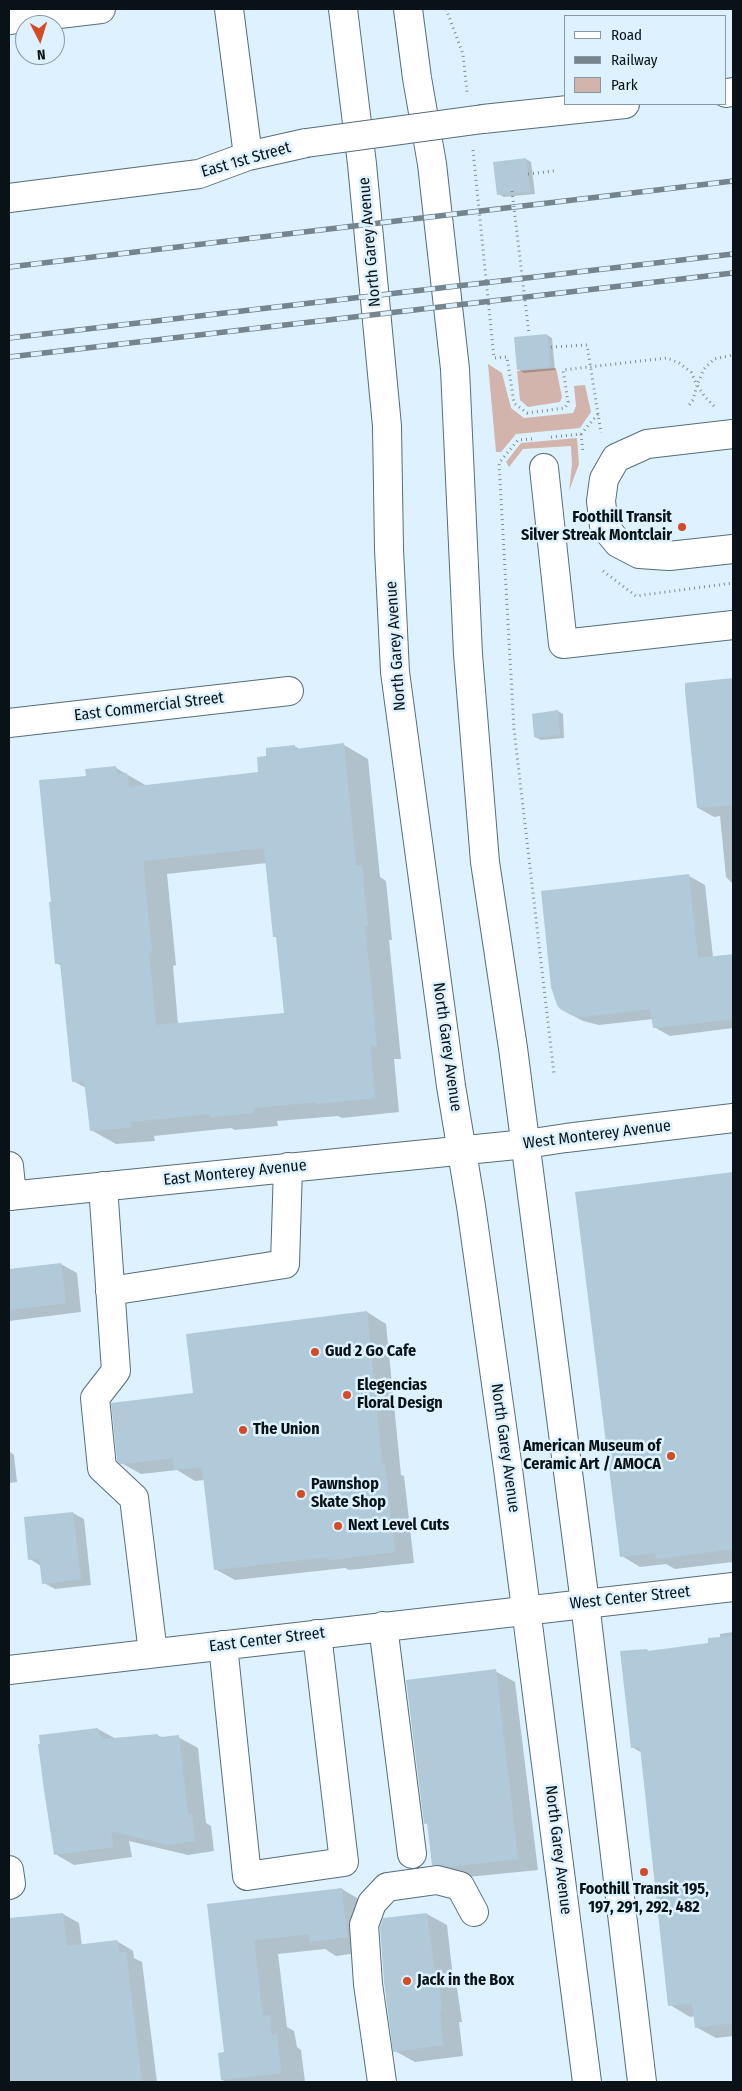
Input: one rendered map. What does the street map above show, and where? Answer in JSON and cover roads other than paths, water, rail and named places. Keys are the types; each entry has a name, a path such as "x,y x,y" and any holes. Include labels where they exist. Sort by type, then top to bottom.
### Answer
{"main road":[{"path":"9,20 101,9"},
{"path":"229,9 248,156"},
{"name":"North Garey Avenue","path":"343,9 362,164 387,426 389,548 395,672 461,1149 471,1206 508,1469 556,1829 587,2082"},
{"path":"408,9 417,78 432,164 455,369 468,654 485,862 526,1144 585,1603 642,2082"},
{"name":"East 1st Street","path":"9,198 199,174 248,156 306,143 478,131 621,105"},
{"path":"733,434 647,444 616,458 604,478 601,501 604,526 618,544 639,554 669,556 733,549"},
{"path":"544,468 563,644 733,625"},
{"name":"East Commercial Street","path":"9,723 290,691"},
{"name":"West Monterey Avenue","path":"461,1149 526,1144 733,1118"},
{"name":"East Monterey Avenue","path":"10,1196 461,1149"},
{"path":"9,1166 10,1196"},
{"path":"110,1291 285,1264 288,1167"},
{"path":"103,1186 116,1371 95,1398 102,1468 134,1498 153,1653"},
{"name":"West Center Street","path":"526,1610 733,1587"},
{"name":"East Center Street","path":"9,1670 526,1610"},
{"path":"383,1626 412,1854"},
{"path":"223,1645 247,1876 344,1862 316,1634"},
{"path":"9,1870 11,1884 9,1885"},
{"path":"382,2082 368,1984 364,1925 372,1903 388,1887 437,1880 460,1886 474,1912"}],"railway":[{"path":"9,267 733,181"},
{"path":"9,338 733,254"},
{"path":"9,357 733,273"}],"place":[{"name":"Foothill Transit Silver Streak Montclair","path":"682,527"},
{"name":"Gud 2 Go Cafe","path":"315,1352"},
{"name":"Elegencias Floral Design","path":"347,1395"},
{"name":"The Union","path":"243,1430"},
{"name":"American Museum of Ceramic Art / AMOCA","path":"671,1456"},
{"name":"Pawnshop Skate Shop","path":"301,1494"},
{"name":"Next Level Cuts","path":"338,1526"},
{"name":"Foothill Transit 195, 197, 291, 292, 482","path":"644,1872"},
{"name":"Jack in the Box","path":"407,1981"}]}
